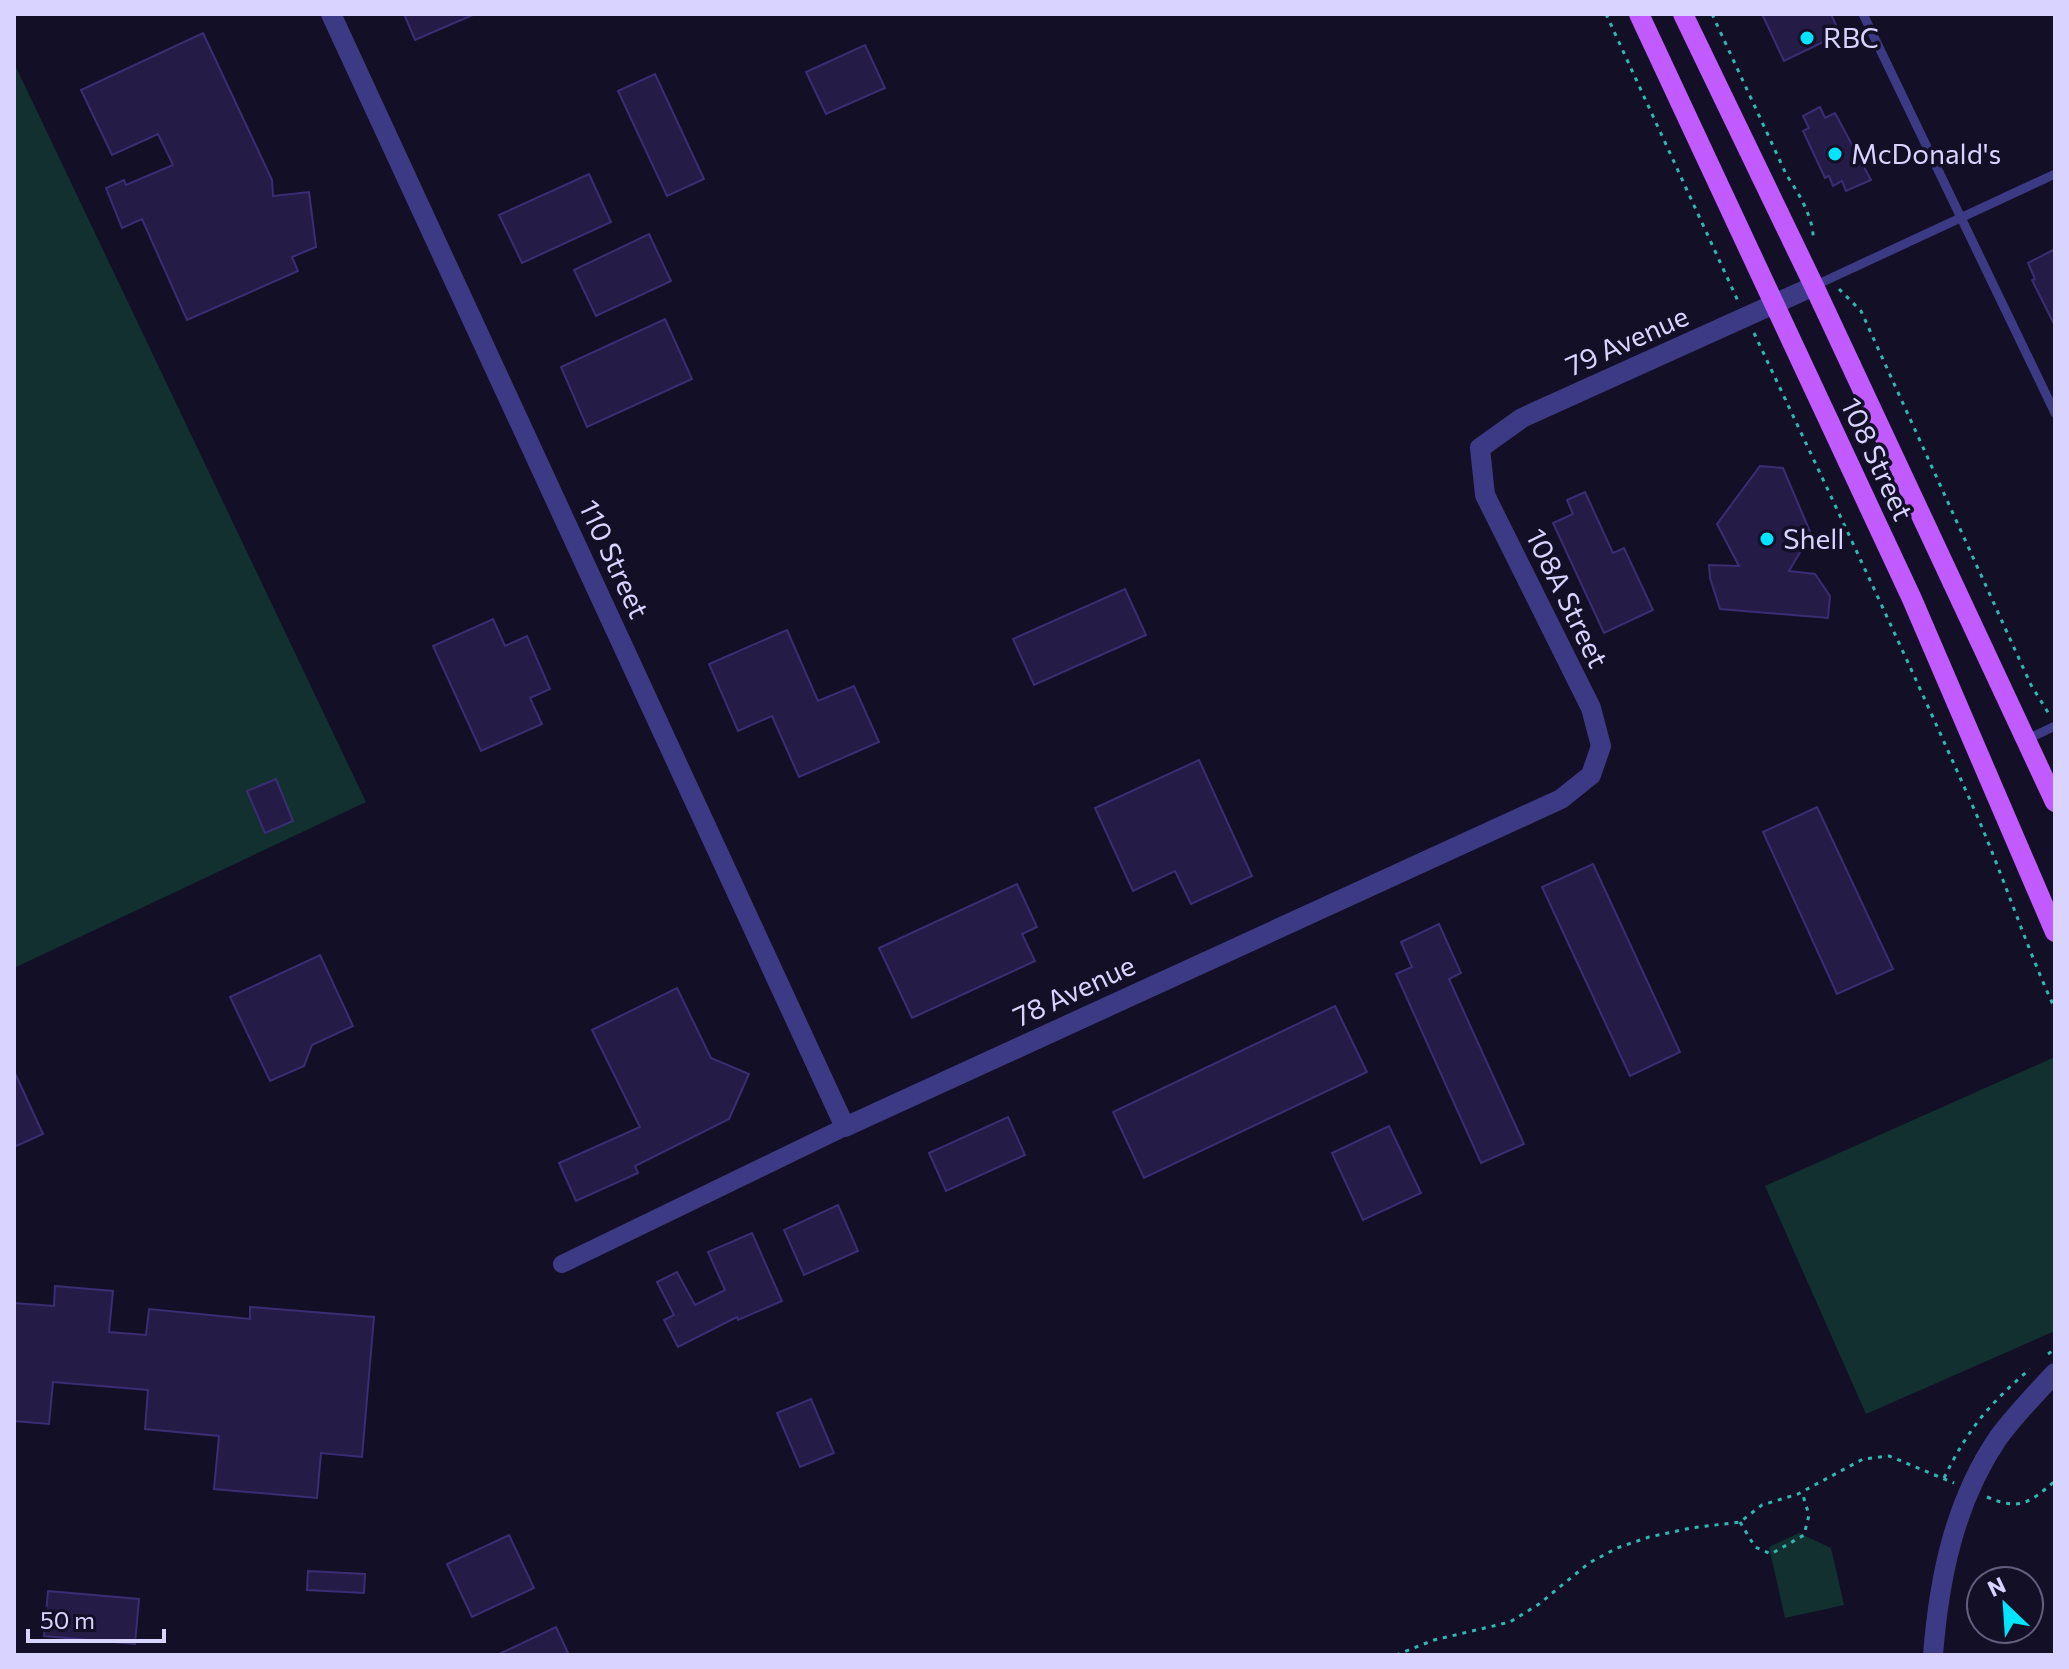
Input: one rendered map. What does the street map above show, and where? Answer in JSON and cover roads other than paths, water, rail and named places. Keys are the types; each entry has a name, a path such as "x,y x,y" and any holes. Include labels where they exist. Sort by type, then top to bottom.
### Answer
{"main road":[{"name":"108 Street","path":"1639,14 1912,599 2055,932"},
{"name":"108 Street","path":"1683,14 1821,282 2055,802"}],"street":[{"name":"110 Street","path":"331,14 845,1127"},
{"name":"79 Avenue","path":"1481,462 1480,448 1522,418 1821,282"},
{"name":"108A Street","path":"1481,462 1485,495 1591,708 1601,746 1597,759"},
{"name":"78 Avenue","path":"562,1264 845,1127 1561,799 1591,775 1597,759"},
{"path":"1933,1655 1941,1583 1950,1544 1969,1490 1998,1439 2047,1371"}],"lane":[{"path":"1863,14 2055,413"},
{"path":"1821,282 2055,174"},
{"path":"2026,740 2055,725"}],"place":[{"name":"RBC","path":"1807,38"},
{"name":"McDonald's","path":"1835,154"},
{"name":"Shell","path":"1767,539"}]}
